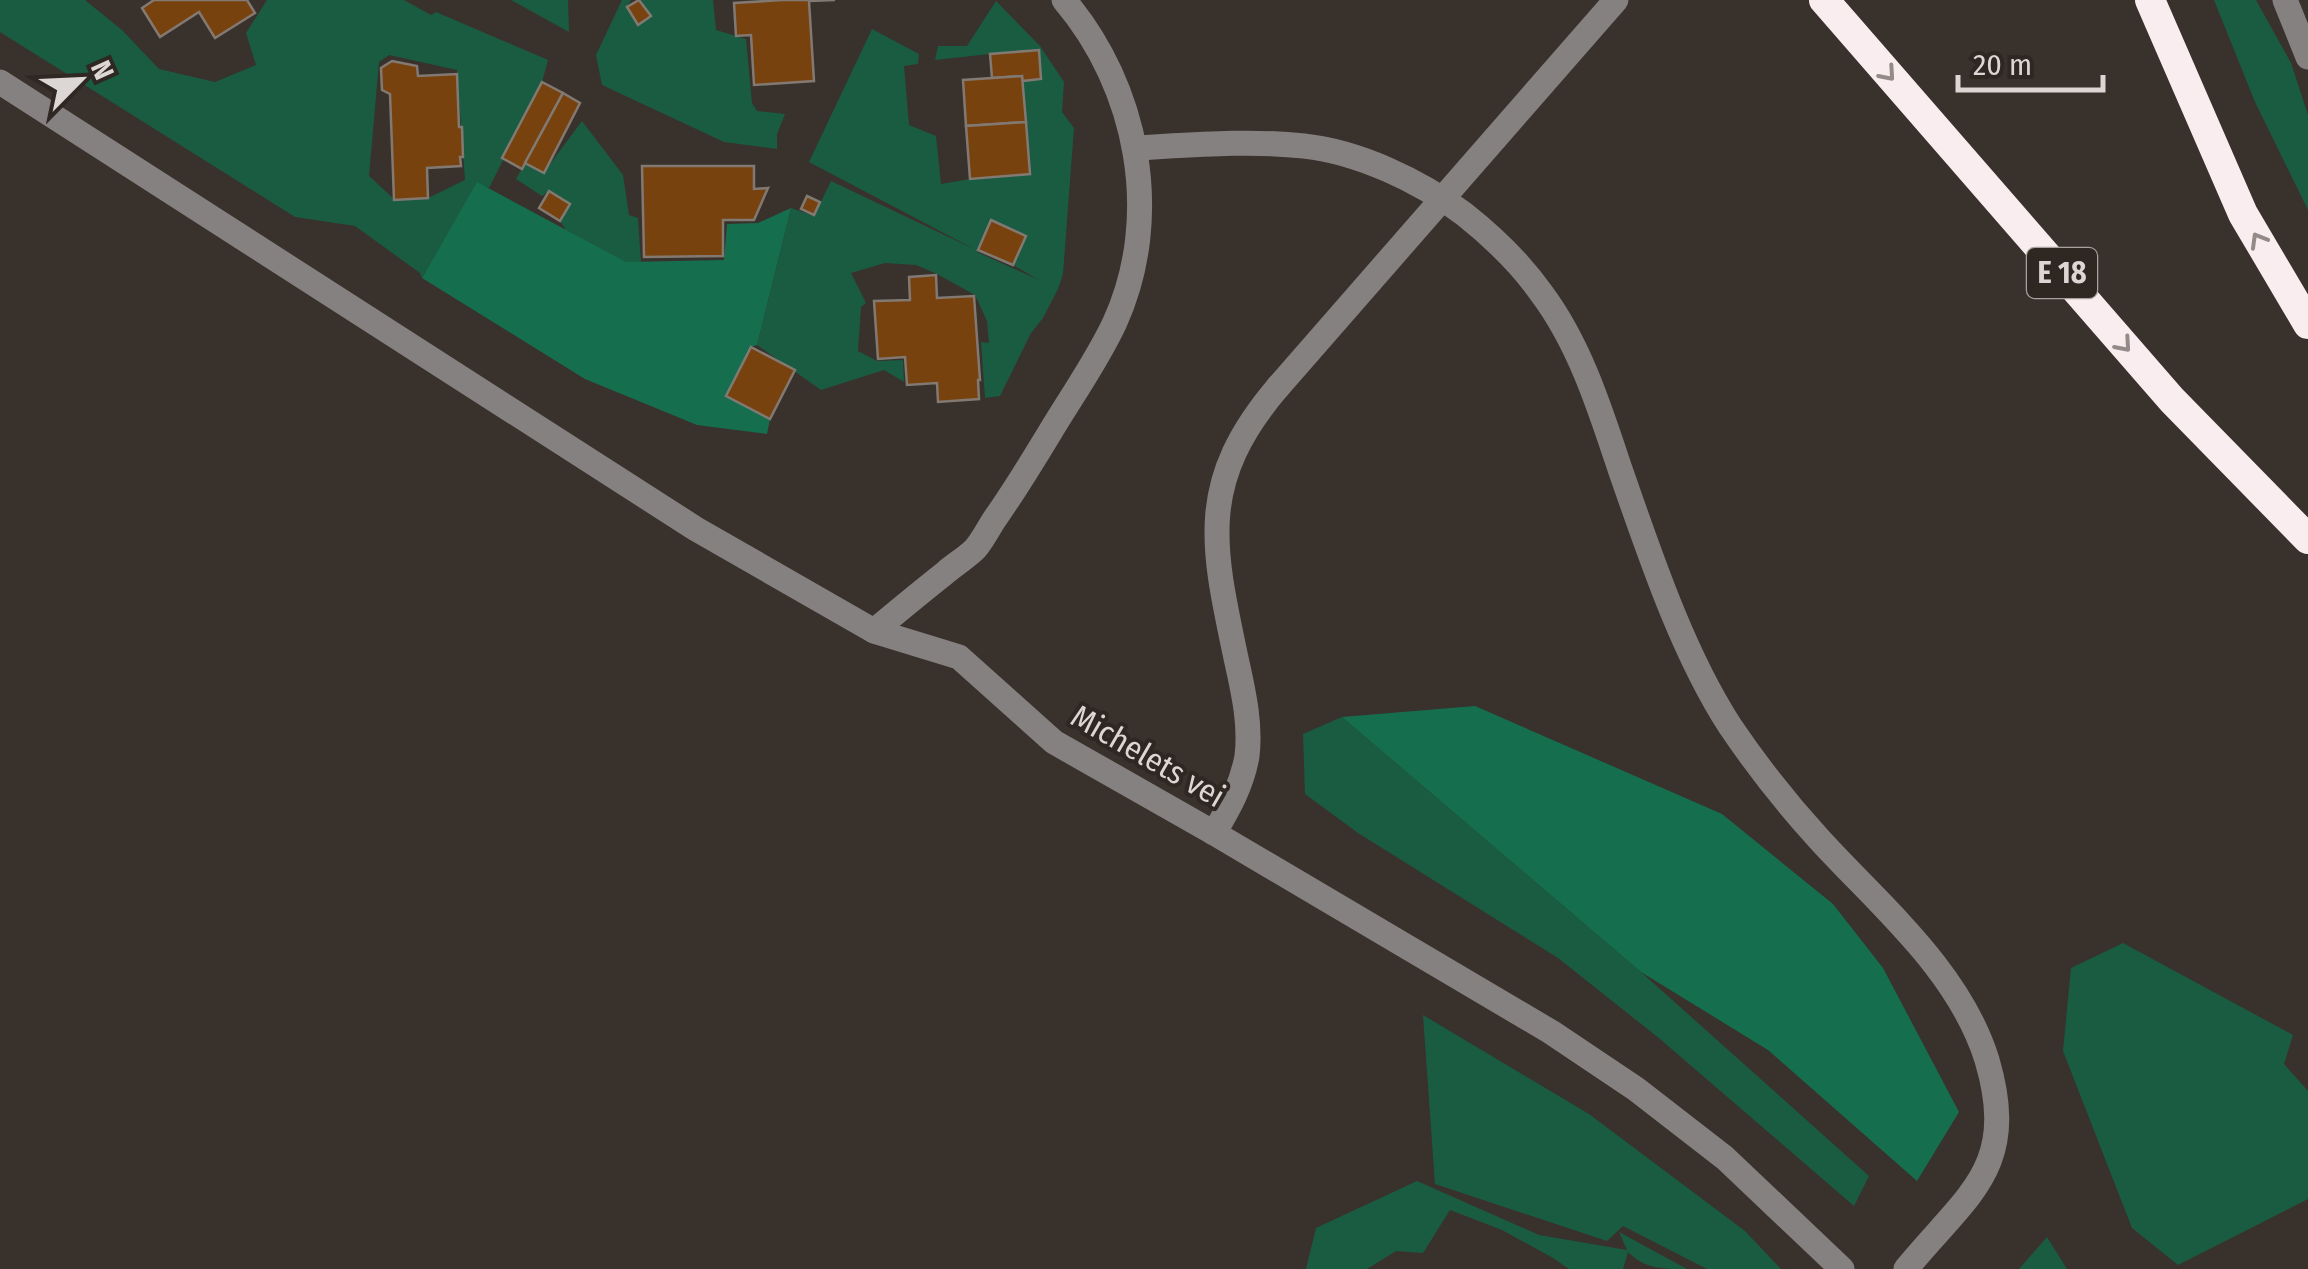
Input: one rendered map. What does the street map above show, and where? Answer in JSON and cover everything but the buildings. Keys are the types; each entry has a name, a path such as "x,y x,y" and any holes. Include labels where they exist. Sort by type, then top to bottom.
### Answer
{"highway":[{"name":"E 18","path":"1824,0 2172,400 2308,540"},
{"path":"2150,0 2243,214 2308,324"}],"street":[{"path":"874,631 974,549 1015,489 1116,321 1133,262 1140,217 1136,148 1126,111 1096,44 1064,0"},
{"path":"1214,832 1236,796 1247,756 1244,694 1219,580 1216,533 1217,509 1239,441 1278,387 1616,0"},
{"path":"2285,0 2308,58"},
{"name":"Michelets vei","path":"0,82 696,530 874,631 959,657 1054,742 1552,1032 1726,1158 1842,1269"},
{"path":"1136,148 1236,143 1304,146 1375,165 1436,194 1467,216 1508,252 1542,294 1581,365 1664,588 1697,665 1728,721 1791,806 1904,928 1948,982 1973,1026 1987,1062 1996,1134 1990,1166 1974,1193 1906,1269"}],"green space":[{"path":"0,0 85,0 122,30 159,69 215,82 256,65 246,33 267,0 404,0 431,15 436,12 548,60 542,82 489,188 477,183 422,278 355,226 295,217 0,32","holes":["389,55 457,70 465,180 428,198 394,199 369,176 379,62"]},
{"path":"511,0 568,0 569,32"},
{"path":"622,0 631,0 627,7 639,24 651,16 641,0 713,0 716,30 746,39 752,103 757,111 785,114 777,134 777,149 724,142 602,85 596,55"},
{"path":"2214,0 2256,0 2291,63 2308,115 2308,210 2255,102"},
{"path":"996,1 1040,46 1064,82 1062,112 1074,128 1063,274 1058,289 1000,396 985,398 981,342 989,343 987,321 975,295 916,265 885,263 851,273 866,303 861,307 858,351 877,361 903,360 904,382 884,370 821,390 757,345 791,208 814,216 831,181 974,249 809,162 872,29 919,54 918,64 904,66 909,125 936,136 941,184 1030,174 1022,81 1039,78 990,54 935,60 938,46 967,46","holes":["991,220 1025,236 1013,265 1039,280 977,252"]},
{"path":"582,121 623,175 629,215 638,218 641,262 625,262 566,230 560,221 569,205 549,191 542,196 516,179 525,163 544,172"},
{"path":"477,182 626,262 724,260 727,224 758,223 791,208 757,345 751,347 730,398 770,419 767,434 697,425 585,379 422,278"},
{"path":"1475,706 1722,814 1833,904 1883,968 1959,1112 1917,1181 1768,1050 1641,972 1342,717"},
{"path":"1342,717 1641,972 1869,1176 1854,1206 1660,1039 1558,958 1358,833 1305,794 1303,734"},
{"path":"2123,943 2293,1035 2284,1064 2308,1091 2308,1199 2178,1265 2132,1228 2063,1051 2071,968"},
{"path":"1423,1015 1589,1114 1745,1231 1781,1269 1707,1269 1623,1226 1607,1241 1435,1184"},
{"path":"1417,1181 1539,1235 1627,1250 1619,1232 1687,1269 1654,1267 1628,1252 1623,1269 1569,1269 1502,1230 1450,1210 1423,1253 1396,1251 1367,1269 1306,1269 1316,1228"},
{"path":"2047,1237 2067,1269 2019,1269"}]}
